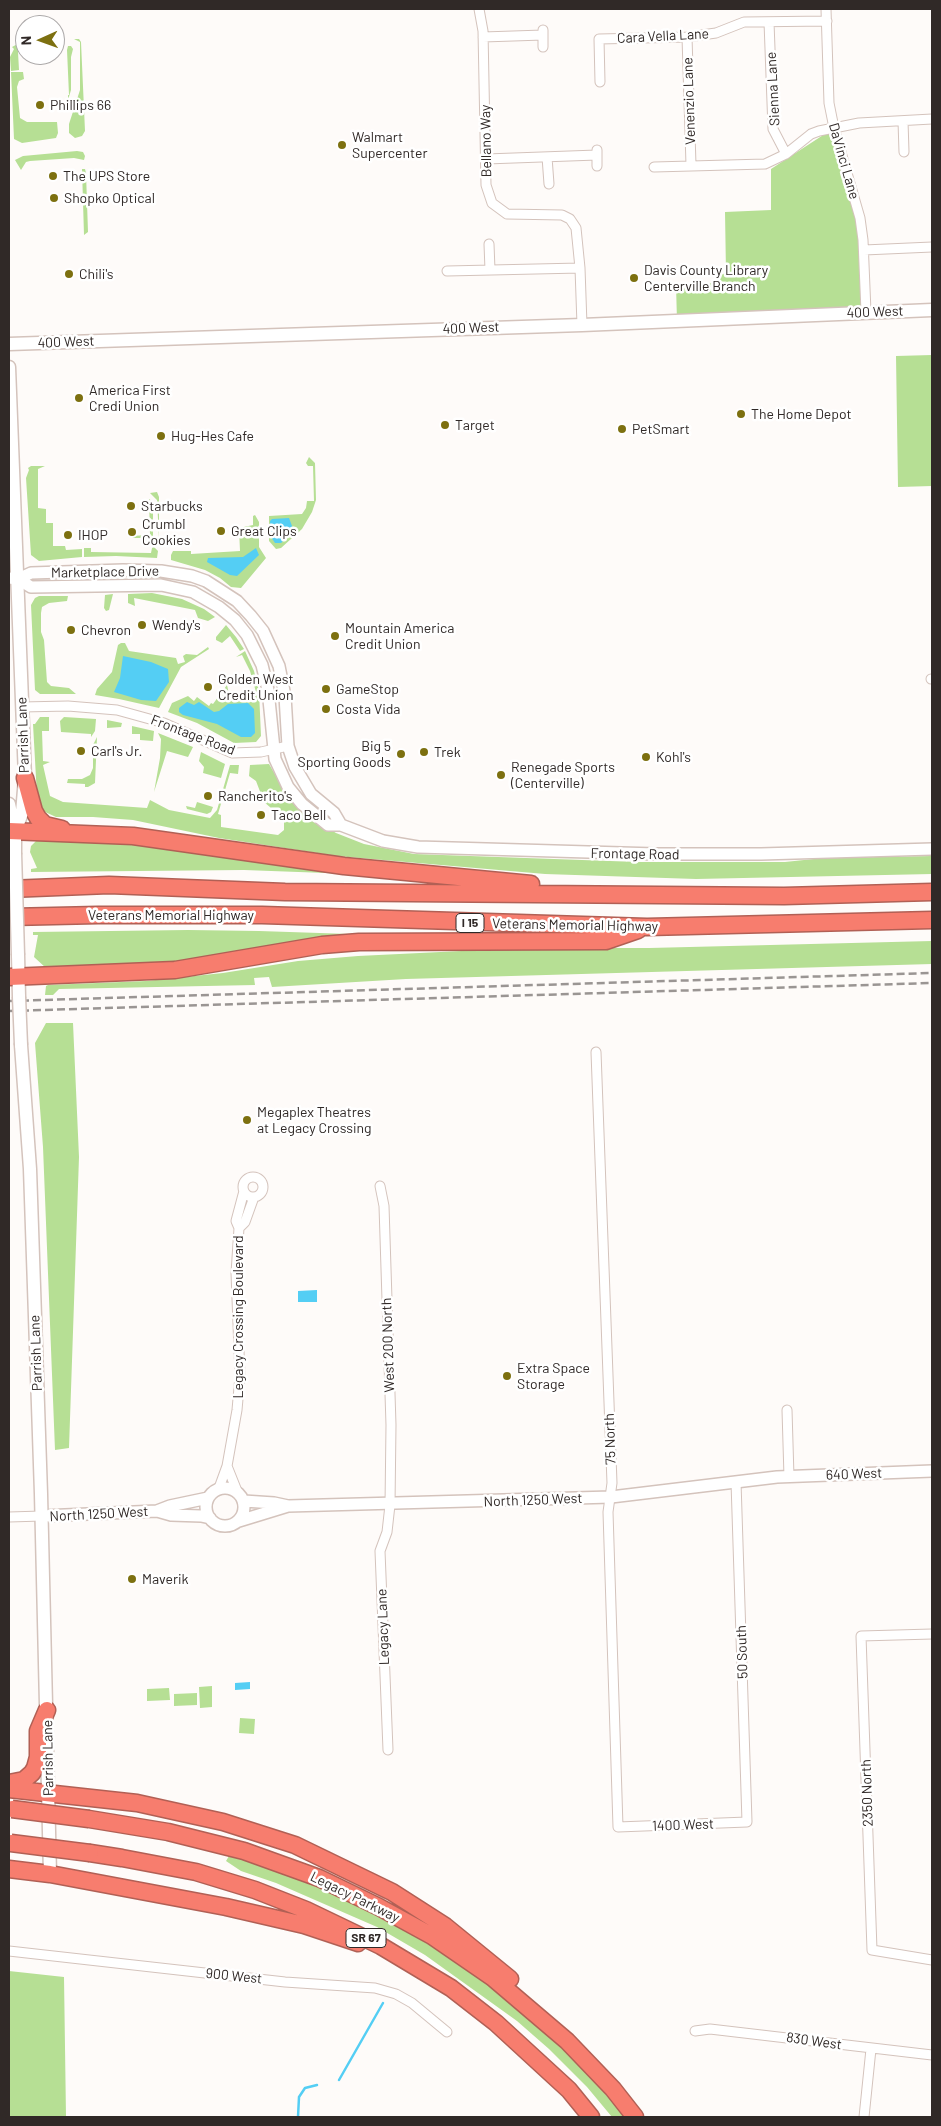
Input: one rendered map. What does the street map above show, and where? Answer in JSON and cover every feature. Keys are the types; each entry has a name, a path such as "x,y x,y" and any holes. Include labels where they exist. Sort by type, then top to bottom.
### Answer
{"highway":[{"path":"25,778 34,811 45,825 61,828 145,830 166,840"},
{"path":"12,832 133,836 344,866 628,894"},
{"name":"Veterans Memorial Highway","path":"9,889 109,885 286,892 784,896 932,892"},
{"name":"Veterans Memorial Highway","path":"9,917 98,914 262,915 647,927 932,920"},
{"path":"14,976 175,970 322,945 360,942 606,941 647,927"},
{"path":"11,1787 24,1780 35,1768 38,1757 38,1731 47,1710"},
{"path":"11,1787 28,1785 39,1775 48,1744"},
{"path":"11,1787 137,1803 207,1818 273,1837 328,1860 392,1892 445,1926 494,1965 556,2021 567,2041"},
{"name":"Legacy Parkway","path":"10,1809 89,1819 203,1840 282,1864 319,1878 379,1906 432,1936 493,1978 567,2041 613,2089 635,2117"},
{"name":"SR 67","path":"10,1843 90,1853 196,1872 255,1890 306,1910 382,1946 451,1988 529,2052 569,2090 591,2117"},
{"path":"9,1869 50,1874 226,1907 304,1925 370,1948 405,1967 451,1988"}],"main road":[{"name":"400 West","path":"9,344 582,325 932,310"},
{"name":"Parrish Lane","path":"9,367 13,579 25,778 22,813 12,832"},
{"name":"Parrish Lane","path":"9,804 15,853 18,955 14,976 19,997 30,1169 42,1516 50,1874"}],"street":[{"name":"Bellano Way","path":"479,9 483,37 486,185 492,203 507,214 562,215 570,219 576,228 580,268 582,325"},
{"name":"DaVinci Lane","path":"826,9 829,103 834,128 858,208 864,250 866,312"},
{"name":"Cara Vella Lane","path":"600,82 599,39 687,37 716,33 744,22 827,21"},
{"name":"Sienna Lane","path":"770,22 773,129 786,154"},
{"path":"483,37 543,32 543,47"},
{"name":"Venenzio Lane","path":"687,37 691,165"},
{"path":"654,167 765,164 786,154 811,134 859,122 932,119"},
{"path":"903,121 904,152"},
{"path":"486,159 547,157 597,152 597,166"},
{"path":"547,157 549,184"},
{"path":"489,244 490,270"},
{"path":"864,250 932,247"},
{"path":"447,271 580,268"},
{"name":"Marketplace Drive","path":"13,579 31,574 122,570 161,571 192,576 221,590 237,601 252,616 272,648 284,686 288,746"},
{"name":"Marketplace Drive","path":"13,579 34,587 161,585 193,592 211,601 227,613 241,628 260,658 268,690 274,750"},
{"name":"Frontage Road","path":"22,707 68,706 116,710 164,723 232,753 261,752 288,746 295,767 305,786 318,801 334,813 341,825"},
{"name":"Frontage Road","path":"274,750 278,768 294,796 308,810 328,825 341,825 383,841 428,847 685,854 932,849"},
{"name":"75 North","path":"596,1052 611,1497 608,1512 618,1827"},
{"name":"Legacy Crossing Boulevard","path":"220,1488 227,1466 237,1410 240,1376 236,1273 239,1228 236,1221 244,1185 246,1180 253,1177 258,1179 263,1189 260,1194 254,1197 245,1222 239,1228"},
{"name":"West 200 North","path":"380,1186 384,1206 391,1424 390,1504"},
{"path":"244,1191 254,1197"},
{"path":"787,1410 789,1476"},
{"path":"227,1466 237,1491 244,1501 245,1511 239,1521 233,1525 220,1526 210,1518 206,1509 208,1498 213,1492 224,1487 237,1491"},
{"name":"640 West","path":"777,1477 932,1472"},
{"name":"North 1250 West","path":"239,1521 288,1506 611,1497 777,1477"},
{"name":"50 South","path":"736,1482 748,1822"},
{"name":"North 1250 West","path":"157,1511 170,1506 208,1498"},
{"name":"North 1250 West","path":"244,1501 274,1502 288,1506"},
{"name":"Legacy Lane","path":"388,1750 380,1551 387,1532 390,1504"},
{"name":"North 1250 West","path":"42,1516 157,1511 171,1515 210,1518"},
{"path":"9,1517 42,1516"},
{"name":"2350 North","path":"932,1634 862,1636 872,1950 932,1960"},
{"name":"1400 West","path":"618,1827 748,1822"},
{"name":"900 West","path":"9,1951 285,1982 375,1988 396,1994 412,2003 447,2032"},
{"name":"830 West","path":"695,2030 707,2028 932,2056"},
{"path":"864,2117 871,2049"}],"green space":[{"path":"74,39 79,39 81,42 85,131 82,136 75,138 69,133 69,124 80,90 80,42"},
{"path":"15,45 15,65 19,65 19,70 11,71 10,57 14,49 12,47"},
{"path":"68,46 71,46 73,49 71,57 71,90 68,100 67,50"},
{"path":"11,72 23,72 24,79 19,81 17,87 20,118 27,122 57,122 58,133 56,138 22,143 14,139"},
{"path":"834,128 857,208 866,312 677,321 676,285 719,283 720,275 726,273 725,212 771,210 771,169"},
{"path":"83,152 84,160 74,158 30,161 26,162 21,170 15,160 23,156"},
{"path":"82,169 85,169 86,173 88,232 84,235"},
{"path":"932,355 932,486 898,487 896,356"},
{"path":"309,457 315,463 316,500 312,512 302,529 281,548 276,549 269,541 269,516 302,514 306,508 307,501 314,501 313,466 308,466 306,463"},
{"path":"31,466 45,466 38,469 38,508 46,509 46,523 53,523 53,546 65,546 66,550 82,549 82,557 39,561 31,555 26,478 28,468"},
{"path":"157,492 159,497 159,538 157,500 150,493"},
{"path":"149,499 153,502 153,536 151,538 133,538 131,536 150,535"},
{"path":"255,515 259,522 259,547 266,558 241,588 231,587 220,578 205,570 171,560 173,551 191,551 191,554 240,551 239,528 253,525 253,516"},
{"path":"154,547 158,551 157,558 84,557 84,548 91,548 91,552 151,553"},
{"path":"152,593 182,599 204,609 215,617 208,621 198,618 195,610 134,598 135,606 128,603 128,594"},
{"path":"113,594 109,610 106,611 104,608 105,595"},
{"path":"39,596 68,596 67,601 49,603 42,607 41,632 44,640 47,682 51,686 69,688 76,694 40,694 35,690 31,605 35,598"},
{"path":"226,625 244,649 240,651 230,636 222,643 216,640 216,637"},
{"path":"125,643 129,651 176,658 178,664 185,662 183,656 186,654 197,655 208,647 209,649 181,667 159,708 95,695 97,689 112,672 118,645"},
{"path":"245,651 254,671 259,691 261,736 256,742 234,743 197,723 168,712 172,703 188,696 194,701 197,697 209,706 211,703 213,704 227,685 229,694 236,693 239,696 256,692 250,671 242,655 236,657"},
{"path":"40,717 49,717 49,731 42,731 43,761 50,762 43,765 50,796 63,802 147,808 150,800 169,810 210,818 217,810 230,765 239,765 238,774 230,773 218,814 221,815 221,827 278,835 284,830 284,819 264,802 256,781 249,776 250,765 269,764 288,796 316,821 336,833 364,844 414,854 638,862 785,862 823,858 932,856 932,874 696,879 545,874 337,856 219,838 133,820 56,817 43,811 37,796 33,724"},
{"path":"64,717 96,719 95,731 91,737 91,734 61,732 60,721"},
{"path":"107,720 122,723 121,727 107,728"},
{"path":"132,726 154,731 153,741 140,740 140,734 132,734"},
{"path":"158,733 193,747 188,757 167,751 154,792 160,758 161,739"},
{"path":"97,737 95,783 85,787 85,784 67,783 68,779 82,779 90,775 93,768 93,745"},
{"path":"201,752 225,764 221,778 203,773 204,767 199,761"},
{"path":"197,802 213,807 211,812 207,814 187,809 186,806 195,808"},
{"path":"99,839 380,875 244,870 31,872 31,869 37,868 30,852 31,846 36,841"},
{"path":"188,930 411,936 178,963 46,968 34,957 38,935 33,935 33,932"},
{"path":"932,941 932,964 406,979 272,987 269,977 254,978 255,985 59,989 53,995 45,995 46,986 48,985 146,981 223,973 298,961 358,956 523,948 649,948"},
{"path":"46,1023 73,1023 79,1157 69,1448 55,1450 43,1147 35,1043"},
{"path":"212,1686 212,1707 200,1708 199,1687"},
{"path":"169,1688 170,1700 147,1701 147,1689"},
{"path":"197,1693 197,1705 174,1706 174,1694"},
{"path":"240,1718 255,1719 254,1734 239,1733"},
{"path":"229,1856 260,1864 305,1880 415,1935 447,1955 504,1996 565,2049 626,2117 612,2117 587,2087 549,2049 517,2021 425,1955 377,1927 276,1883 241,1871 226,1861"},
{"path":"9,1971 64,1977 66,2117 9,2117"}],"water":[{"path":"289,518 292,526 291,533 281,543 275,543 271,537 270,521 272,519"},
{"path":"256,548 259,555 237,576 230,575 207,562 208,558 243,557"},
{"path":"123,656 151,662 168,669 169,682 156,701 141,700 114,692 120,678"},
{"path":"187,702 194,705 199,702 214,712 219,711 228,704 248,703 254,709 255,733 251,737 241,737 217,724 183,715 179,712 179,708"},
{"path":"317,1290 317,1302 298,1302 298,1291"},
{"path":"250,1682 250,1689 235,1690 235,1683"}],"waterway":[{"path":"339,2080 383,2003"},
{"path":"298,2117 299,2097 305,2088 317,2085"}],"railway":[{"path":"9,1001 932,973"},
{"path":"9,1011 932,983"}],"place":[{"name":"Phillips 66","path":"40,105"},
{"name":"Walmart Supercenter","path":"342,145"},
{"name":"The UPS Store","path":"53,176"},
{"name":"Shopko Optical","path":"54,198"},
{"name":"Chili's","path":"69,274"},
{"name":"Davis County Library Centerville Branch","path":"634,278"},
{"name":"America First Credi Union","path":"79,398"},
{"name":"The Home Depot","path":"741,414"},
{"name":"Target","path":"445,425"},
{"name":"PetSmart","path":"622,429"},
{"name":"Hug-Hes Cafe","path":"161,436"},
{"name":"Starbucks","path":"131,506"},
{"name":"Great Clips","path":"221,531"},
{"name":"Crumbl Cookies","path":"132,532"},
{"name":"IHOP","path":"68,535"},
{"name":"Wendy's","path":"142,625"},
{"name":"Chevron","path":"71,630"},
{"name":"Mountain America Credit Union","path":"335,636"},
{"name":"Golden West Credit Union","path":"208,687"},
{"name":"GameStop","path":"326,689"},
{"name":"Costa Vida","path":"326,709"},
{"name":"Carl's Jr.","path":"81,751"},
{"name":"Trek","path":"424,752"},
{"name":"Big 5 Sporting Goods","path":"401,754"},
{"name":"Kohl's","path":"646,757"},
{"name":"Renegade Sports (Centerville)","path":"501,775"},
{"name":"Rancherito's","path":"208,796"},
{"name":"Taco Bell","path":"261,815"},
{"name":"Megaplex Theatres at Legacy Crossing","path":"247,1120"},
{"name":"Extra Space Storage","path":"507,1376"},
{"name":"Maverik","path":"132,1579"}]}
